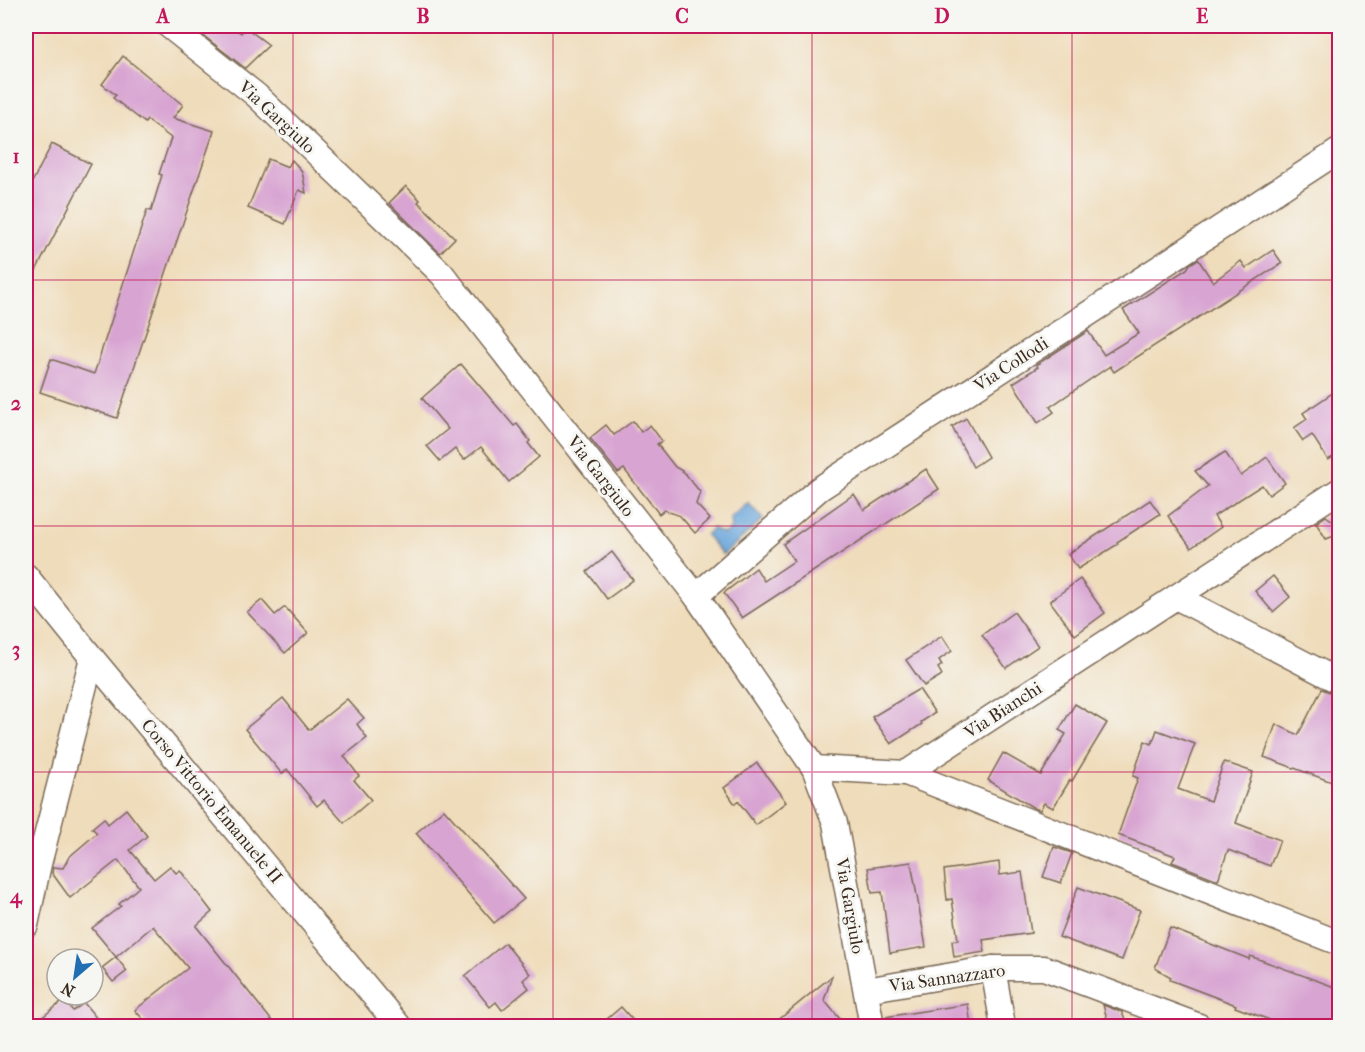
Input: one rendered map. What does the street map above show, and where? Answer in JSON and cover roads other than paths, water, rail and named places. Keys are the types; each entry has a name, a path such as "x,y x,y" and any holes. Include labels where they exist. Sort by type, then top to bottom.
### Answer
{"street":[{"name":"Via Gargiulo","path":"169,26 256,95 442,274 696,596 814,768 835,823 872,1026"},
{"name":"Via Collodi","path":"696,596 819,489 1340,150"},
{"name":"Via Bianchi","path":"906,773 1340,490"},
{"name":"Corso Vittorio Emanuele II","path":"26,576 399,1026"},
{"path":"1176,597 1340,682"},
{"path":"26,925 32,861 92,658"},
{"path":"814,768 906,773 1334,941"},
{"path":"993,968 1003,1026"},
{"name":"Via Sannazzaro","path":"866,990 993,968 1044,968 1199,1026"}],"water":[{"path":"748,503 763,519 723,555 706,535 713,528 721,533 728,532 732,526 730,519"}]}
